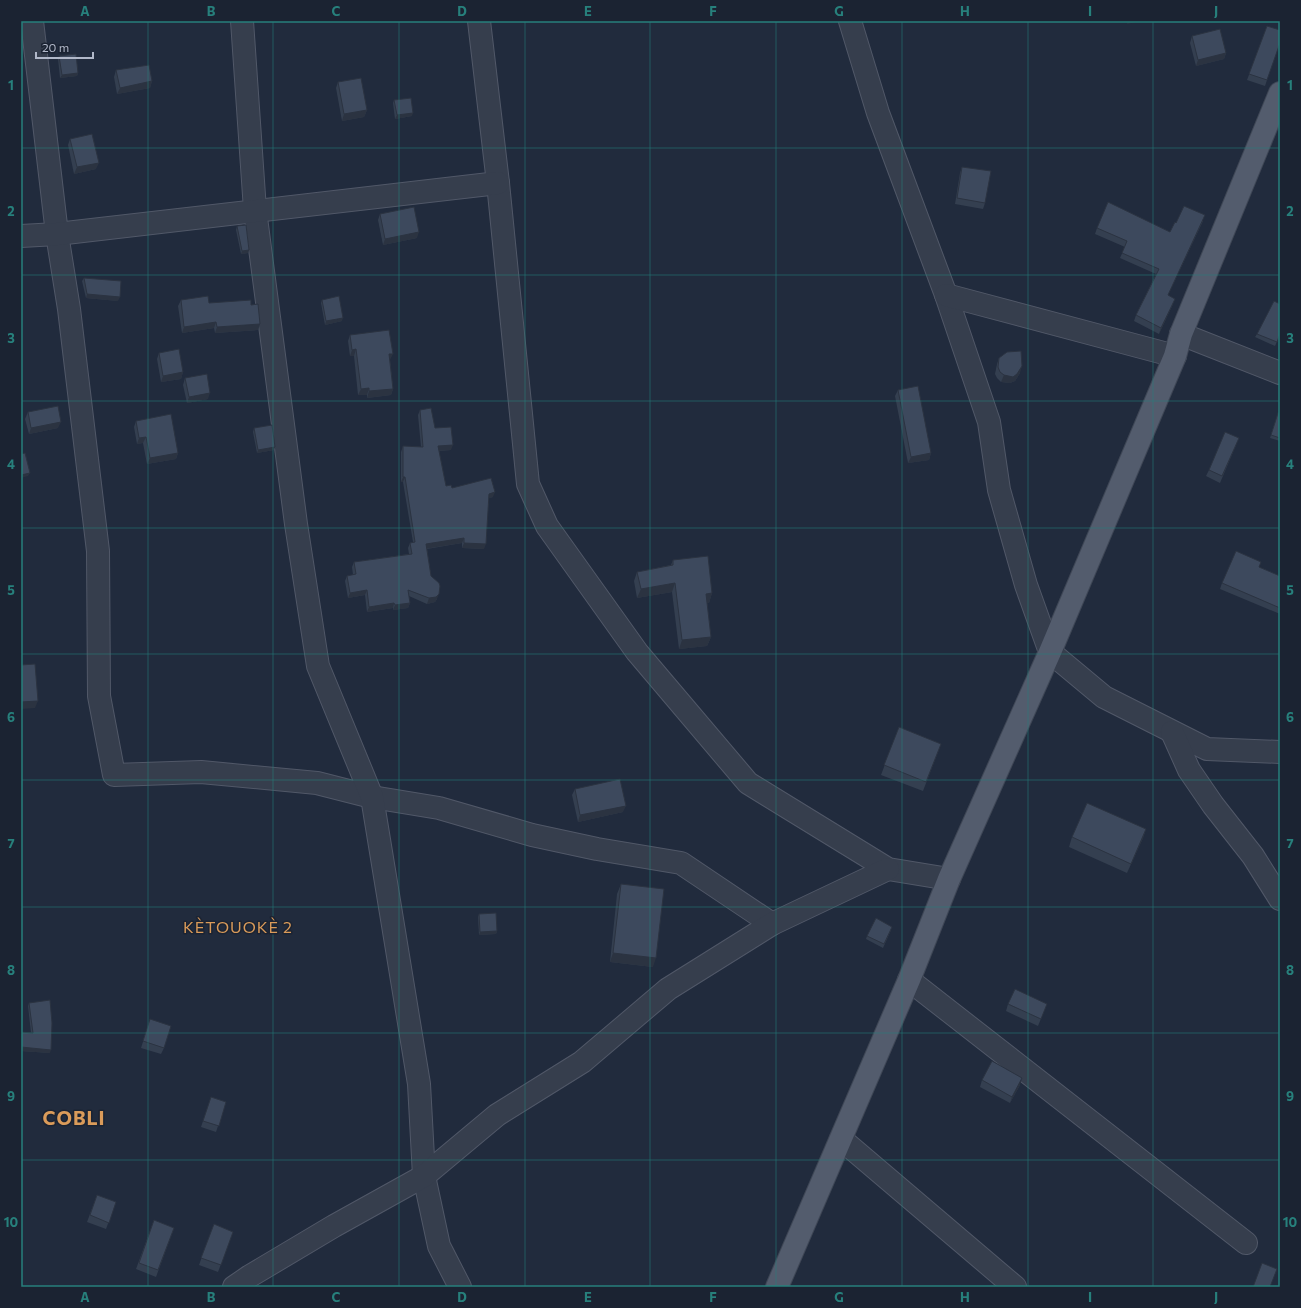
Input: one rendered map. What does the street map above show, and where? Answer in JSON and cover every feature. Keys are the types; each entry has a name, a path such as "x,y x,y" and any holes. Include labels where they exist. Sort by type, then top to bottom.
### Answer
{"main road":[{"path":"778,1287 909,980 949,879 1050,652 1175,356 1181,334 1280,93"}],"street":[{"path":"32,21 57,234 69,309 98,551 99,696 114,775 202,772 318,783 372,797 439,808 532,835 597,849 681,863 772,924"},
{"path":"242,21 255,210 295,516 318,666 372,797 419,1084 424,1176 439,1246 460,1287"},
{"path":"479,21 498,183 528,484 547,526 637,652 748,783 888,869 949,879"},
{"path":"850,21 878,113 946,295 989,422 999,490 1026,585 1050,652 1104,697 1207,749 1280,752"},
{"path":"21,236 57,234 498,183"},
{"path":"946,295 1175,356"},
{"path":"1181,334 1280,374"},
{"path":"1172,732 1189,770 1213,805 1253,856 1280,899"},
{"path":"234,1287 334,1226 424,1176 497,1115 582,1062 668,989 772,924 888,869"},
{"path":"909,980 1246,1243"},
{"path":"841,1139 1014,1287"}],"building":[{"path":"1267,26 1280,30 1280,43 1267,80 1249,74"},
{"path":"1220,29 1226,53 1198,60 1192,36"},
{"path":"76,54 78,73 62,75 59,56"},
{"path":"149,65 152,81 120,88 116,70"},
{"path":"361,78 367,110 344,114 338,82"},
{"path":"411,98 413,113 397,115 394,100"},
{"path":"92,134 99,163 77,167 70,139"},
{"path":"962,167 991,171 985,203 957,198"},
{"path":"1108,202 1170,232 1184,206 1205,215 1168,295 1175,299 1161,328 1136,315 1159,269 1122,253 1127,241 1097,228"},
{"path":"414,207 419,232 385,239 380,214"},
{"path":"246,225 249,250 242,251 237,226"},
{"path":"84,278 121,281 120,297 87,294"},
{"path":"208,296 209,303 251,300 251,305 258,304 260,324 217,327 216,322 184,327 181,300"},
{"path":"339,296 343,318 326,321 322,300"},
{"path":"1274,301 1280,304 1280,334 1277,342 1257,334"},
{"path":"389,330 393,354 389,354 393,389 369,391 369,388 361,389 356,349 352,350 350,335"},
{"path":"179,349 183,372 163,376 159,353"},
{"path":"1021,351 1022,366 1017,374 1013,377 1004,375 1000,372 998,367 999,358 1007,352"},
{"path":"207,374 210,393 189,397 185,378"},
{"path":"918,386 931,453 911,457 898,390"},
{"path":"58,406 61,422 31,428 28,412"},
{"path":"431,408 435,428 451,427 453,445 438,446 446,486 451,485 452,488 491,478 495,492 489,494 486,544 464,543 464,538 426,544 431,576 439,583 439,594 436,597 429,598 408,590 410,603 395,605 394,603 369,607 367,590 350,593 347,576 356,574 354,562 412,554 410,543 415,542 405,477 403,477 403,446 423,447 420,410"},
{"path":"1279,410 1280,411 1280,438 1271,435"},
{"path":"171,414 178,453 150,458 146,437 139,438 136,421"},
{"path":"272,425 275,447 258,450 254,428"},
{"path":"1225,432 1239,438 1222,476 1209,470"},
{"path":"25,453 30,473 21,475 21,454"},
{"path":"1236,551 1261,562 1259,567 1280,576 1280,608 1222,583"},
{"path":"708,556 712,593 706,594 711,637 682,640 675,583 641,589 637,572 673,565 673,560"},
{"path":"35,664 38,701 21,702 21,665"},
{"path":"899,727 941,744 926,782 884,765"},
{"path":"620,779 626,806 580,815 575,789"},
{"path":"1087,803 1146,829 1131,864 1072,837"},
{"path":"621,884 664,889 656,958 613,953"},
{"path":"496,913 497,931 480,932 479,914"},
{"path":"876,918 892,927 884,944 867,936"},
{"path":"1015,989 1047,1004 1041,1019 1008,1004"},
{"path":"50,1000 52,1023 51,1050 21,1047 21,1032 33,1033 29,1003"},
{"path":"150,1019 171,1026 164,1048 143,1041"},
{"path":"992,1061 1022,1078 1012,1097 982,1080"},
{"path":"211,1097 226,1102 219,1126 203,1121"},
{"path":"97,1195 116,1202 109,1223 90,1215"},
{"path":"154,1220 174,1228 158,1270 139,1263"},
{"path":"214,1224 233,1232 221,1265 201,1258"},
{"path":"1262,1263 1277,1269 1270,1287 1253,1287"}],"district":[{"name":"KÈTOUOKÈ 2","path":"238,927"},
{"name":"COBLI","path":"74,1118"}]}
